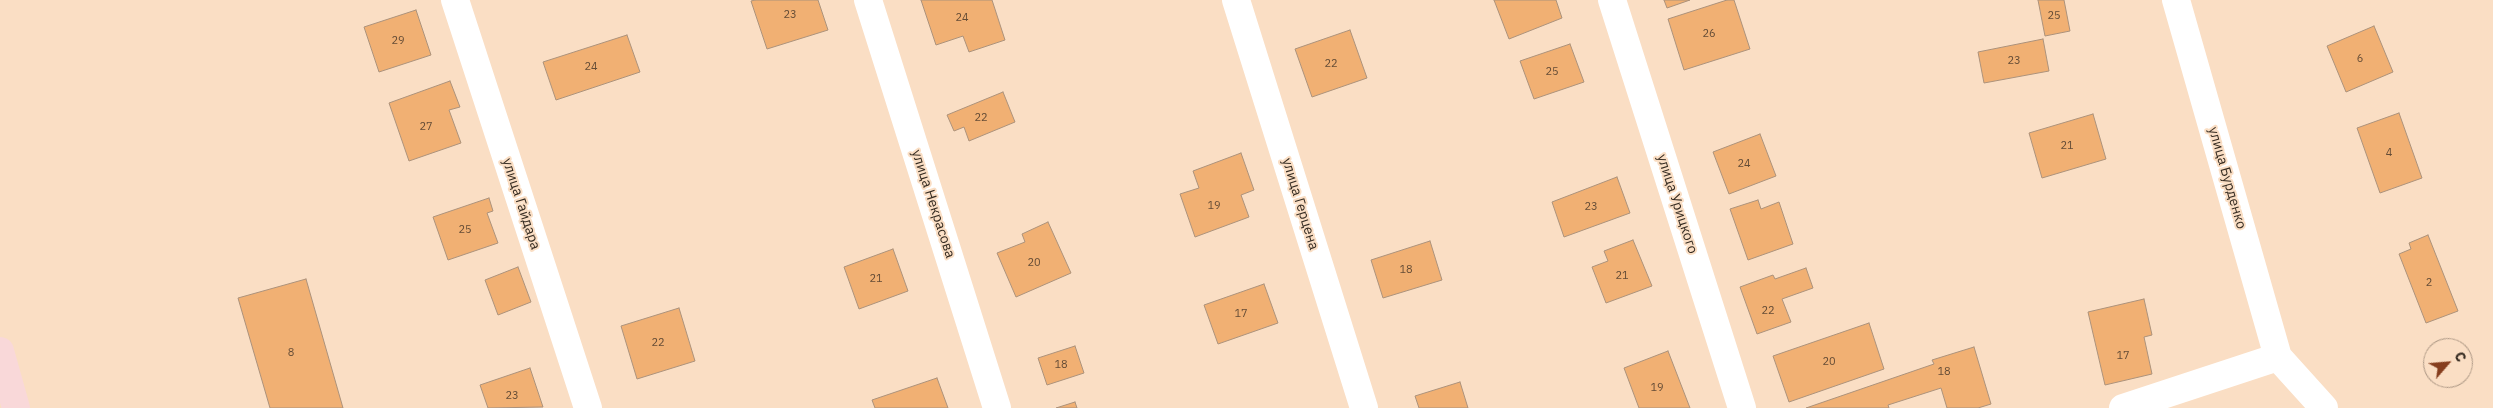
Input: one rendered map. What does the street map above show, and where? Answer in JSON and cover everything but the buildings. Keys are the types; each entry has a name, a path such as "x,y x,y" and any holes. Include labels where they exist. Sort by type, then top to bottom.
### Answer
{"street":[{"name":"улица Гайдара","path":"455,0 588,408"},
{"name":"улица Некрасова","path":"868,0 997,408"},
{"name":"улица Герцена","path":"1236,0 1364,408"},
{"name":"улица Урицкого","path":"1612,0 1742,408"},
{"name":"улица Бурденко","path":"2176,0 2278,357"},
{"path":"0,351 16,408"},
{"path":"2123,408 2278,357 2324,408"}]}
